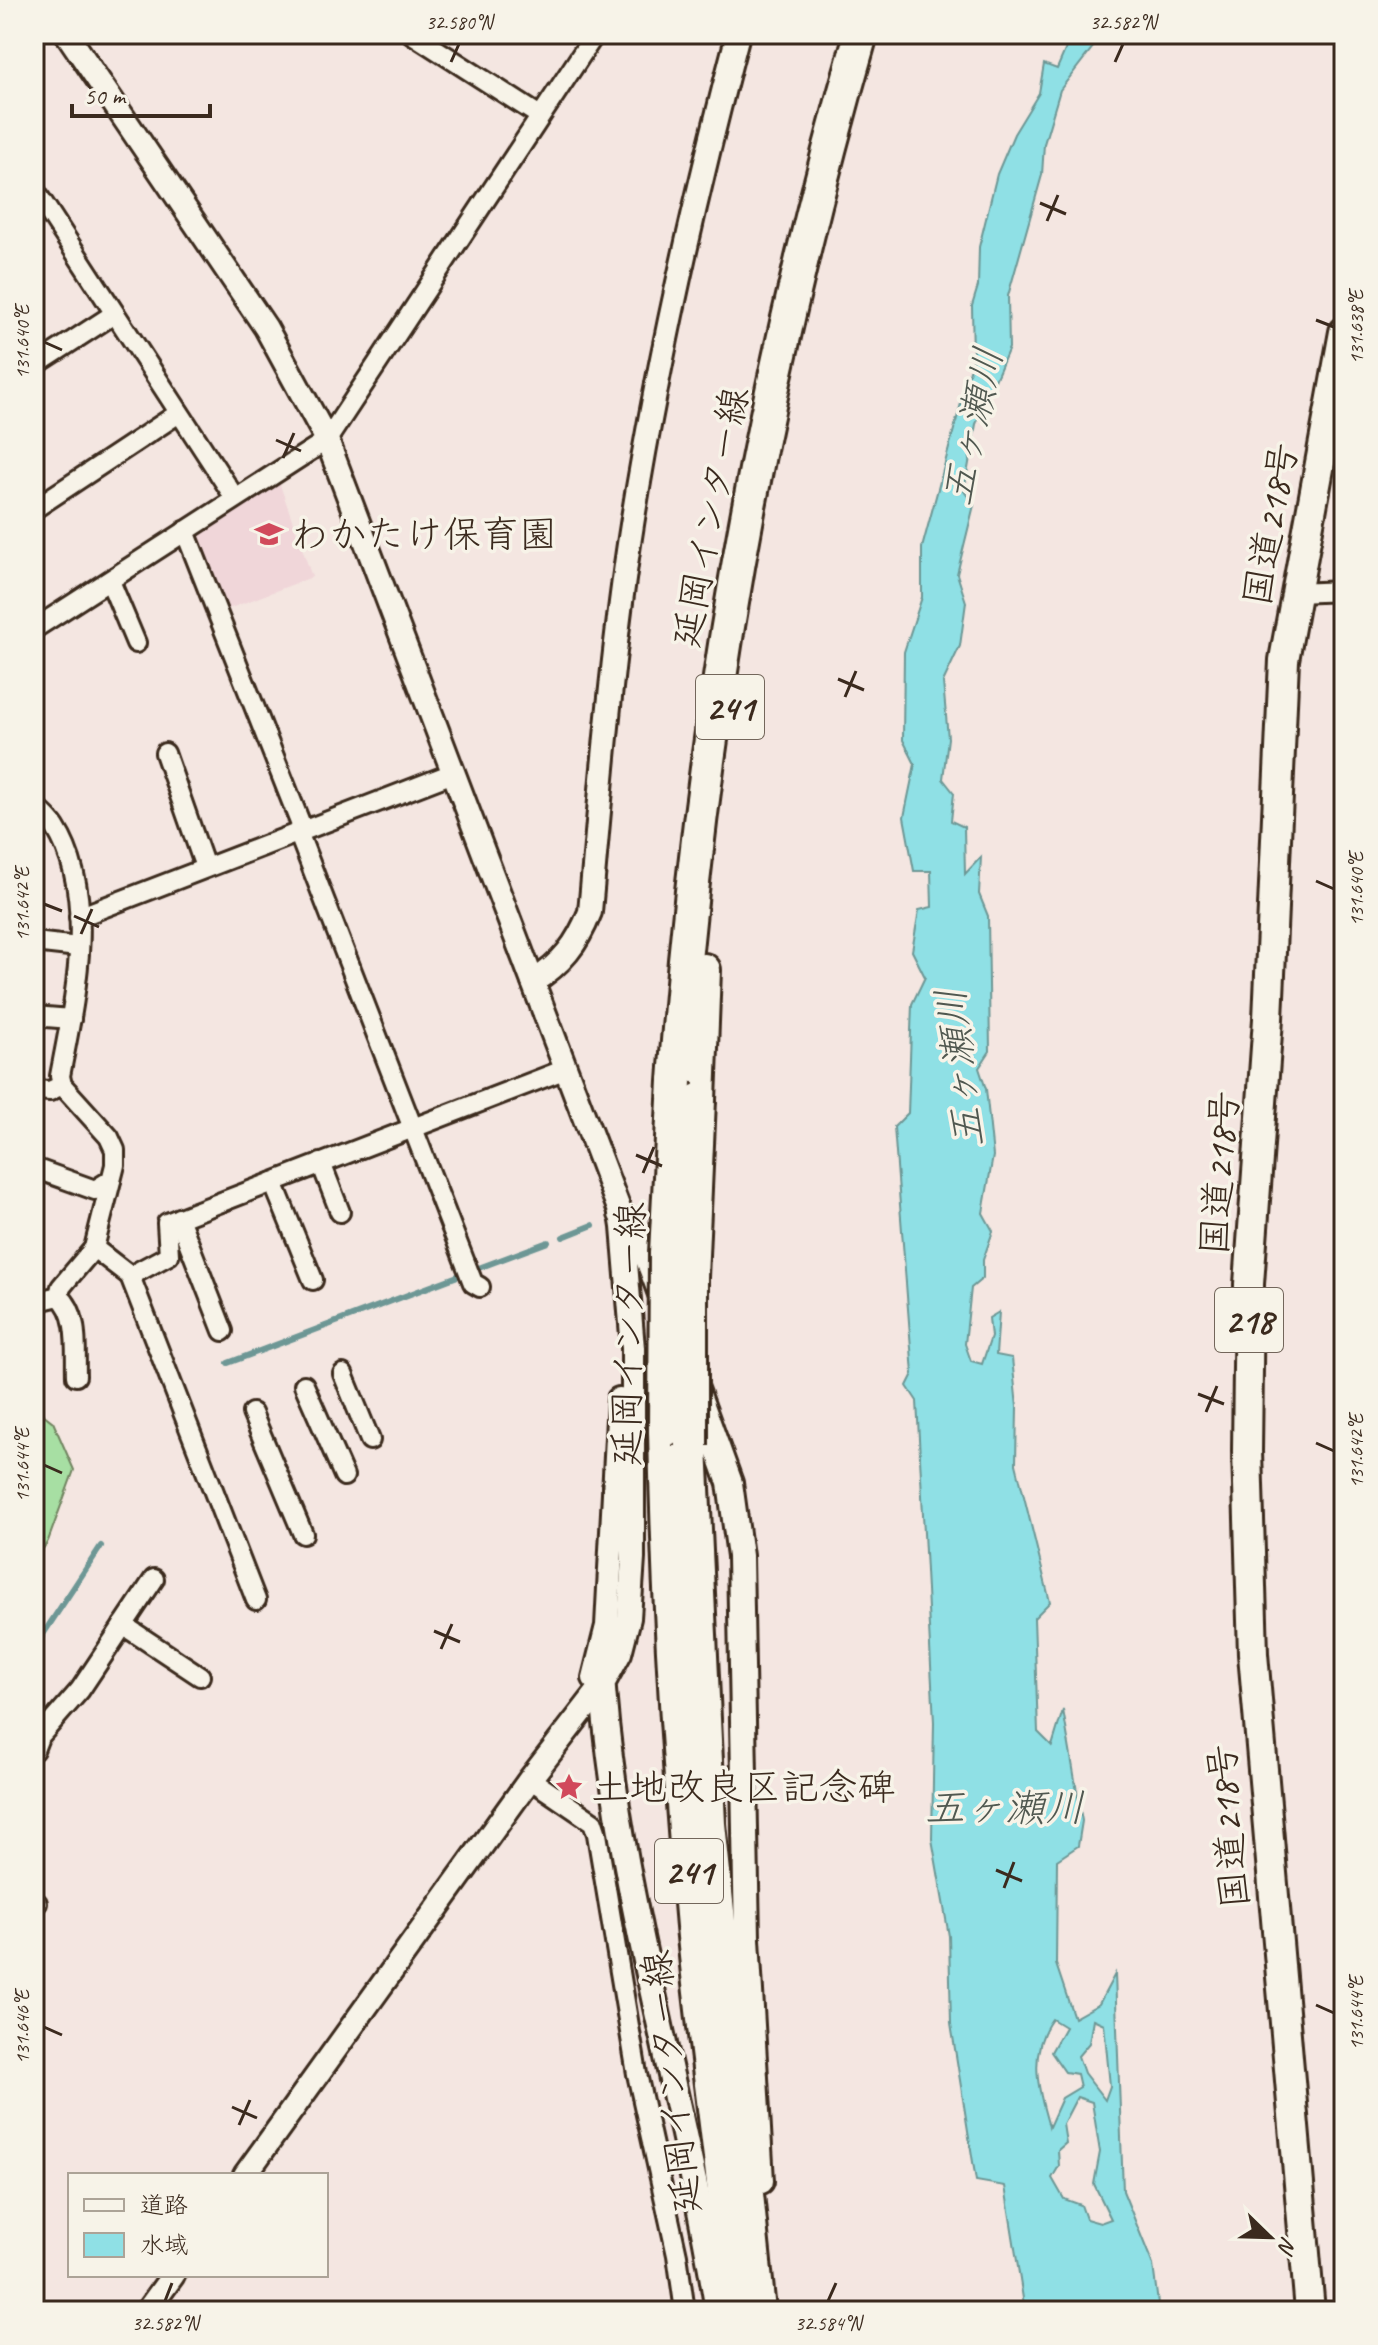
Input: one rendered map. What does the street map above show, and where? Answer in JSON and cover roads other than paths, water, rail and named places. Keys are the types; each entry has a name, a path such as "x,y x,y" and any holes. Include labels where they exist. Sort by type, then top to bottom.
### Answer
{"highway":[{"name":"延岡インター線","path":"759,2311 709,1824 666,1253 687,1090 685,941 716,705 742,545 811,217 861,34"},
{"name":"国道218号","path":"1310,2311 1257,1717 1249,1577 1249,1284 1268,1019 1284,660 1344,332"},
{"name":"延岡インター線","path":"678,1438 671,1633 685,1820 736,2311"}],"main road":[{"name":"241","path":"621,1214 645,1251 730,1483 736,1516 740,1556 747,1939 770,2311"},
{"name":"241","path":"602,1674 612,1790 706,2232 718,2311"}],"street":[{"path":"67,34 266,328 327,440 621,1214 626,1262 633,1348 633,1558 629,1618 620,1653 246,2173"},
{"path":"412,34 540,116"},
{"path":"37,620 110,581 327,440 595,34"},
{"path":"533,982 559,965 580,938 590,912 613,666 630,541 692,212 738,34"},
{"path":"34,189 41,215 114,314 235,498"},
{"path":"34,366 114,314"},
{"path":"34,509 179,413"},
{"path":"185,531 473,1283 480,1287"},
{"path":"110,581 136,643"},
{"path":"1295,593 1344,591"},
{"path":"165,753 205,867"},
{"path":"79,917 453,773"},
{"path":"34,805 55,827 71,868 79,917 71,1019 60,1076 62,1085 109,1137 115,1150 94,1248 61,1287 59,1296"},
{"path":"34,942 78,947"},
{"path":"34,1016 71,1019"},
{"path":"130,1276 169,1255 167,1223 566,1069"},
{"path":"34,1090 50,1091 62,1085"},
{"path":"321,1163 340,1212"},
{"path":"34,1168 95,1190 111,1180"},
{"path":"273,1182 313,1280"},
{"path":"179,1218 223,1331"},
{"path":"94,1248 130,1276 256,1600"},
{"path":"34,1302 59,1296"},
{"path":"59,1296 68,1303 73,1317 76,1376"},
{"path":"343,1374 370,1440"},
{"path":"304,1385 344,1476"},
{"path":"252,1413 303,1534"},
{"path":"34,1750 39,1737 80,1690 154,1579"},
{"path":"123,1625 200,1676"},
{"path":"530,1779 593,1822 597,1834 637,2074 677,2255 685,2311"},
{"path":"147,2311 172,2277"}],"water":[{"name":"五ヶ瀬川","path":"1072,34 1103,34 1060,90 1044,144 1042,175 1008,296 1009,348 976,424 964,491 974,505 957,574 966,602 960,646 943,682 948,738 943,779 954,793 951,821 964,827 965,874 981,857 979,894 988,916 990,1051 979,1068 986,1089 993,1156 983,1213 993,1231 983,1260 983,1278 971,1288 965,1344 971,1361 982,1364 991,1337 989,1318 999,1312 996,1355 1012,1358 1017,1407 1016,1464 1050,1602 1034,1618 1038,1732 1052,1746 1063,1710 1082,1821 1078,1846 1057,1860 1056,1964 1074,2018 1099,2004 1115,1974 1123,2191 1153,2265 1159,2311 1025,2311 1005,2186 976,2181 951,2024 949,1936 932,1839 934,1722 917,1401 907,1386 913,1374 894,1127 908,1113 912,1004 925,977 912,951 919,910 932,907 931,871 914,871 904,817 915,764 903,740 904,652 922,597 922,548 973,359 972,306 978,286 979,247 997,174 1014,134 1039,93 1044,64 1057,69","holes":["1052,2019 1065,2027 1051,2052 1065,2072 1077,2074 1080,2087 1062,2098 1049,2127 1037,2072 1045,2032","1093,2019 1104,2024 1110,2086 1105,2100 1084,2073 1078,2056 1089,2043","1077,2097 1092,2102 1100,2152 1094,2184 1111,2219 1100,2223 1086,2219 1081,2205 1064,2199 1052,2178 1059,2166 1058,2150 1066,2143 1063,2124"]}],"waterway":[{"path":"563,1237 593,1225"},
{"path":"476,1269 548,1242"},
{"path":"228,1363 463,1274"},
{"path":"34,1648 101,1546"}],"place":[{"name":"わかたけ保育園","path":"269,534"},
{"name":"土地改良区記念碑","path":"569,1787"}]}
